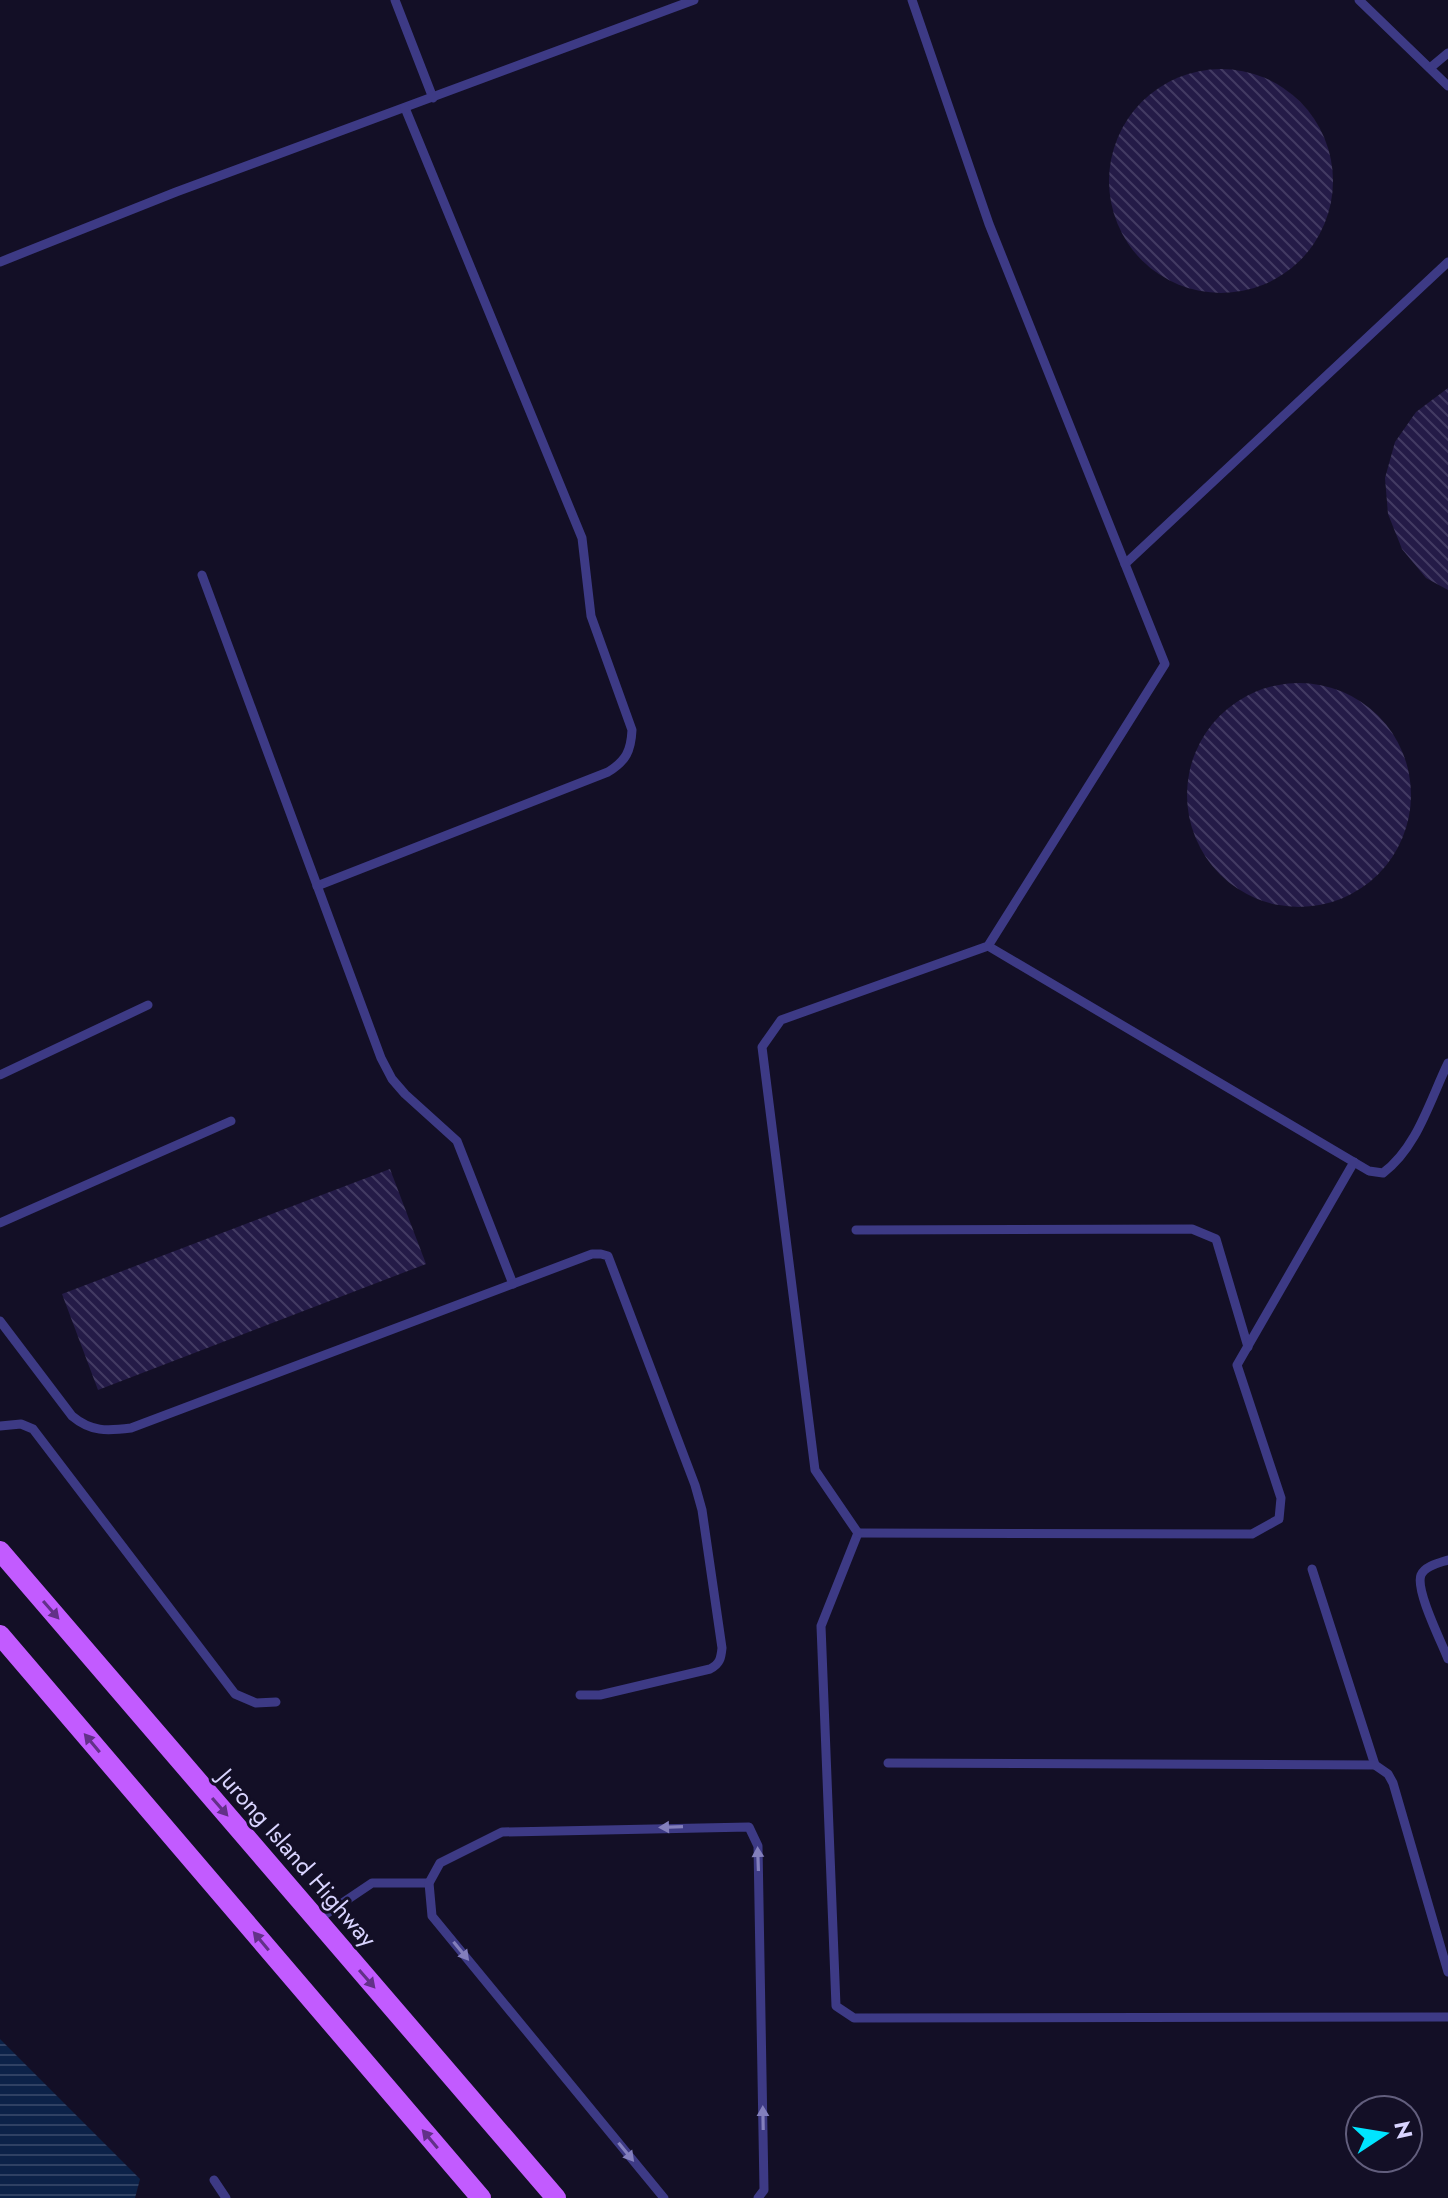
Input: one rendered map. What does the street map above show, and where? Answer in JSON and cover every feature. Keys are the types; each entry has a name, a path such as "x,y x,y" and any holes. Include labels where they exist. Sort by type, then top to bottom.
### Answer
{"main road":[{"name":"Jurong Island Highway","path":"0,1551 556,2198"},
{"path":"0,1635 481,2198"}],"lane":[{"path":"395,0 433,98"},
{"path":"1,260 694,0"},
{"path":"858,1533 815,1470 762,1047 781,1020 988,946 1165,664 989,224 912,0"},
{"path":"1359,0 1448,86"},
{"path":"1430,68 1448,53"},
{"path":"317,886 608,772 628,757 631,743 632,730 591,616 582,538 405,108"},
{"path":"1125,564 1448,262"},
{"path":"202,575 392,1079 457,1141 513,1284"},
{"path":"988,946 1369,1171 1383,1173 1398,1162 1419,1126 1448,1063"},
{"path":"0,1075 148,1005"},
{"path":"0,1223 231,1121"},
{"path":"858,1533 1252,1534 1279,1519 1281,1498 1237,1365 1354,1162"},
{"path":"856,1230 1192,1229 1216,1239 1248,1347"},
{"path":"0,1321 72,1416 94,1430 107,1431 131,1428 592,1254 608,1256 702,1510 722,1648 717,1666 600,1695 580,1695"},
{"path":"0,1426 21,1424 33,1429 235,1694 256,1703 276,1702"},
{"path":"858,1533 821,1626 836,2006 854,2018 1448,2017"},
{"path":"1448,1560 1427,1568 1420,1576 1420,1589 1448,1659"},
{"path":"1312,1569 1375,1765"},
{"path":"888,1763 1375,1765 1388,1774 1393,1783 1448,1972"},
{"path":"664,2198 432,1916 429,1883 440,1863 502,1832 749,1827 758,1846 764,2190 758,2198"},
{"path":"317,1920 372,1883 429,1883"},
{"path":"214,2180 226,2198"}],"water":[{"path":"0,2039 140,2179 135,2198 0,2198"}],"building":[{"path":"1221,69 1243,71 1264,78 1300,102 1324,138 1331,159 1331,203 1324,224 1300,260 1264,284 1243,291 1221,293 1199,291 1178,284 1142,260 1118,224 1111,203 1109,181 1111,159 1118,138 1142,102 1178,78 1199,71"},
{"path":"1448,388 1448,590 1426,578 1402,549 1388,514 1385,478 1395,442 1416,412"},
{"path":"1299,683 1342,692 1378,716 1402,752 1411,795 1402,838 1378,874 1342,898 1299,907 1256,898 1220,874 1196,838 1187,795 1196,752 1220,716 1256,692"},
{"path":"390,1169 426,1264 98,1390 62,1294"}]}
